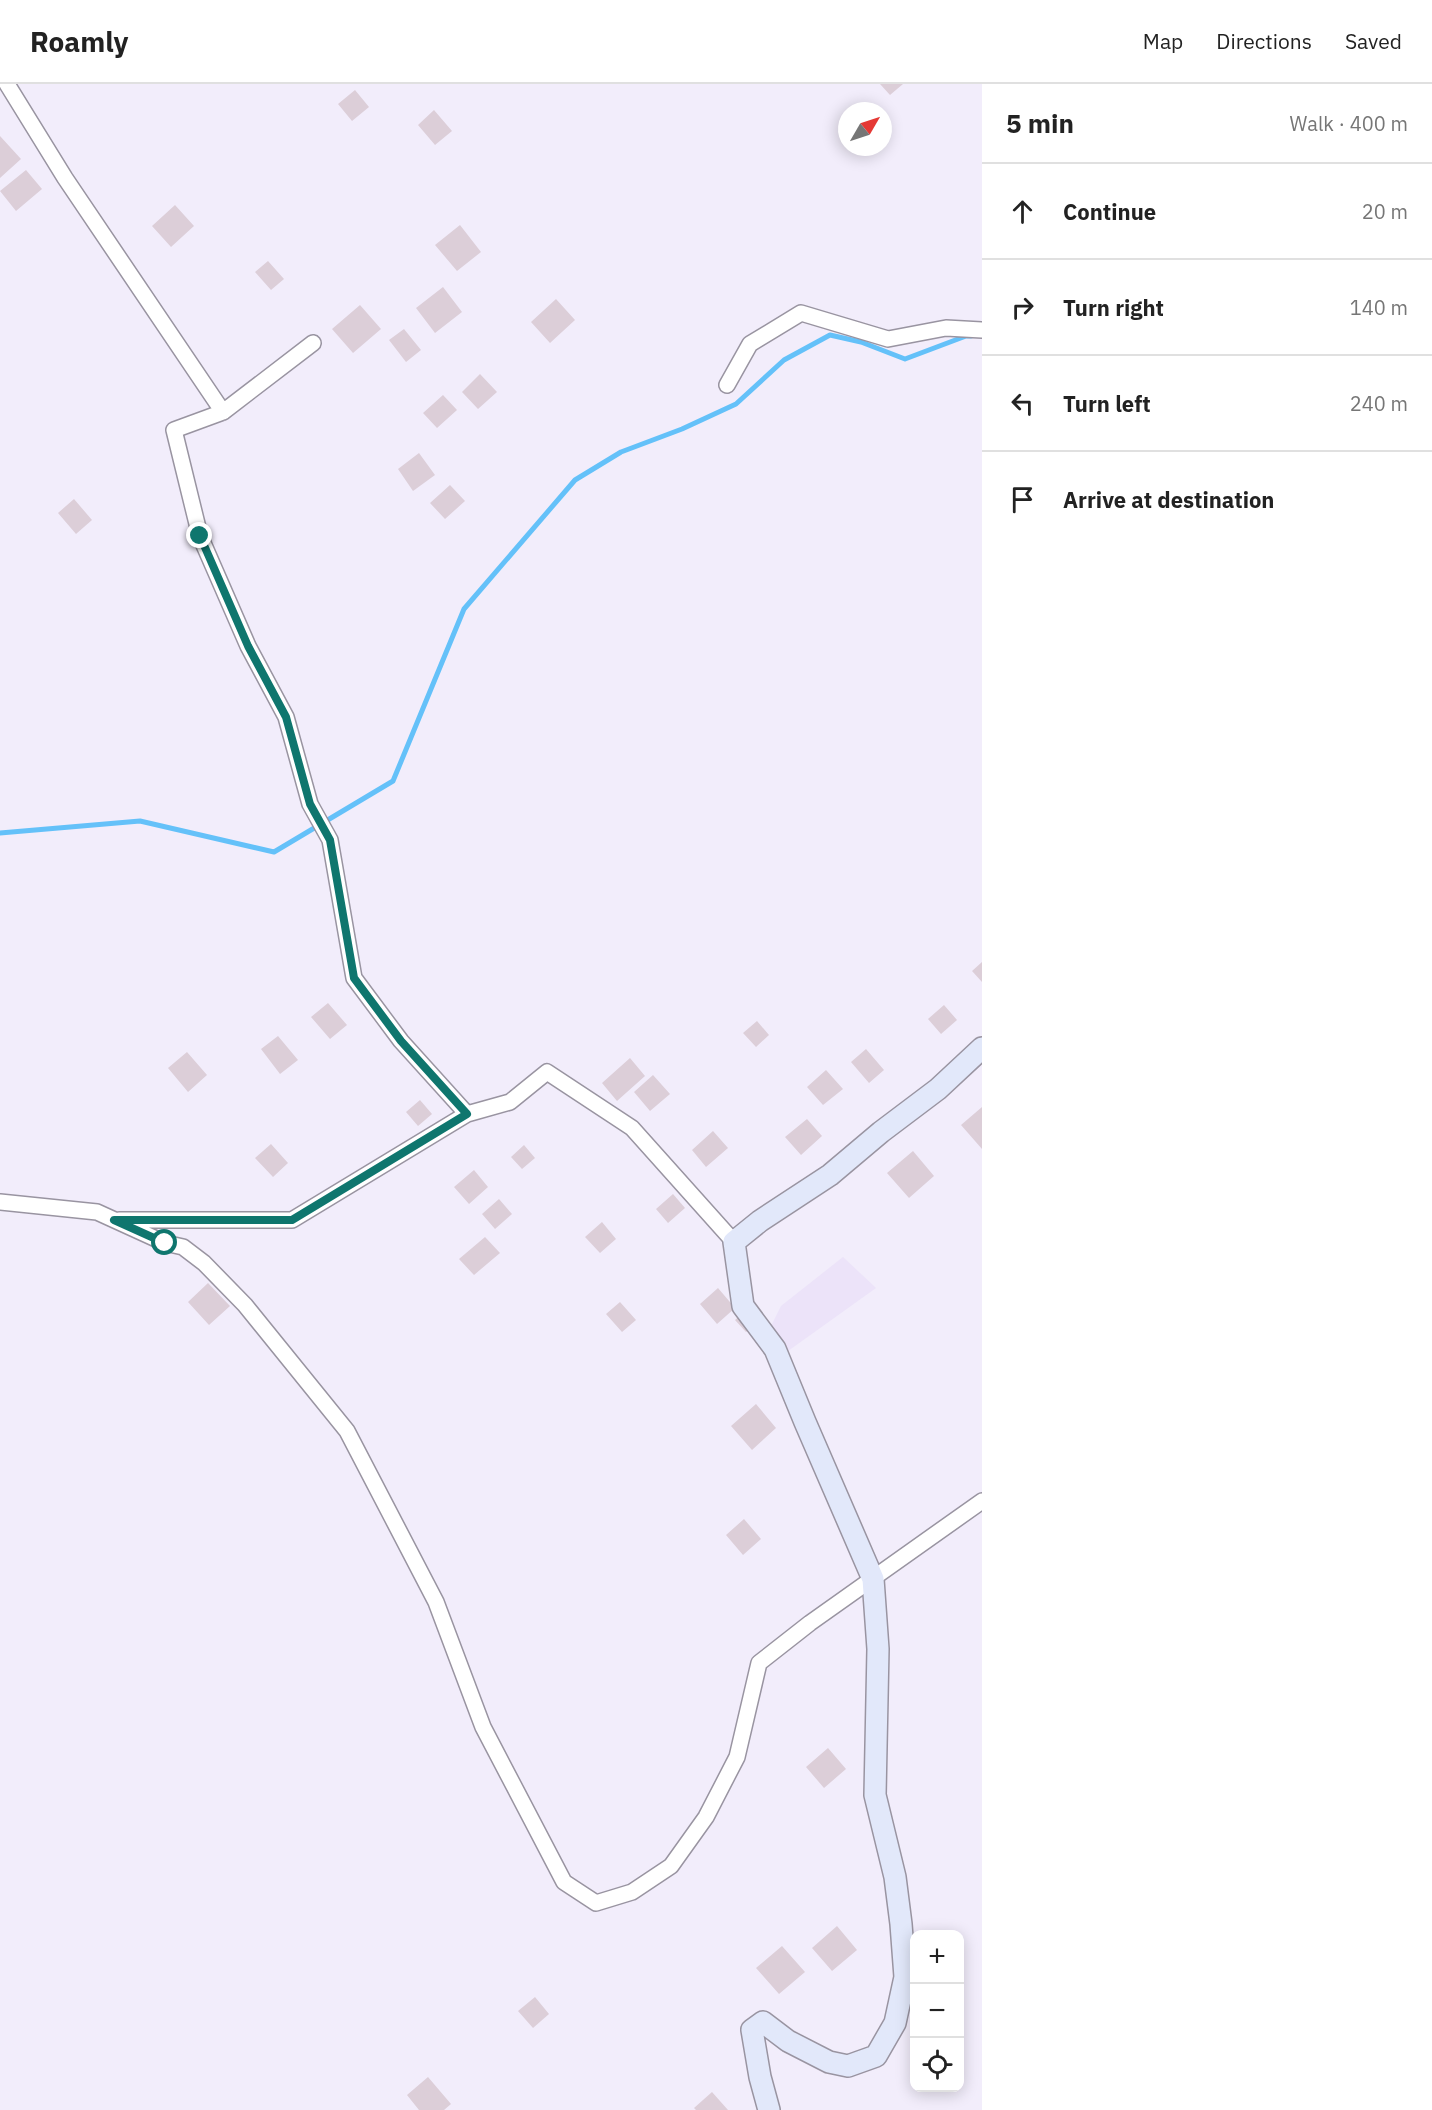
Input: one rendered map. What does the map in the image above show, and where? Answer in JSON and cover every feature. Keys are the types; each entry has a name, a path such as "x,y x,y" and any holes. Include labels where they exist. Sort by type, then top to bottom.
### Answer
{"street":[{"path":"7,84 65,178 223,412"},
{"path":"727,385 750,344 801,313 888,339 946,328 982,330"},
{"path":"313,343 223,412 174,430 200,536 248,646 286,717 310,804 330,840 354,978 401,1041 467,1114"},
{"path":"734,1242 760,1221 830,1175 881,1132 938,1089 982,1048"},
{"path":"114,1220 292,1220 467,1114 510,1102 548,1072 632,1128 734,1242 743,1306 775,1349 873,1579 878,1649 874,1795 895,1877 905,1977 895,2024 876,2056 848,2066 829,2062 788,2041 763,2022 752,2030 760,2077 769,2110"},
{"path":"0,1202 97,1212 165,1243 183,1247 204,1263 245,1305 347,1431 436,1602 483,1727 564,1882 596,1903 632,1892 671,1866 706,1817 737,1757 759,1663 982,1501"}],"shaded area":[{"path":"843,1257 876,1288 788,1351 771,1326 781,1306"}],"building":[{"path":"880,84 903,84 890,95"},
{"path":"355,90 369,107 352,121 338,104"},
{"path":"434,110 452,131 435,145 418,125"},
{"path":"0,136 21,159 0,178"},
{"path":"26,170 42,189 16,211 0,191"},
{"path":"175,205 194,226 171,247 152,226"},
{"path":"460,225 481,252 457,271 435,245"},
{"path":"268,261 284,279 271,290 255,272"},
{"path":"443,287 462,312 435,333 416,308"},
{"path":"556,299 575,320 550,343 531,322"},
{"path":"360,305 381,329 353,353 332,329"},
{"path":"404,329 421,350 406,362 389,340"},
{"path":"480,374 497,392 478,409 462,392"},
{"path":"443,395 457,410 437,428 423,413"},
{"path":"419,453 435,475 413,491 398,469"},
{"path":"450,485 465,501 445,519 430,503"},
{"path":"74,499 92,520 76,534 58,513"},
{"path":"982,962 982,982 972,971"},
{"path":"328,1003 347,1025 330,1039 311,1017"},
{"path":"944,1005 957,1020 941,1034 928,1019"},
{"path":"757,1021 769,1035 756,1047 743,1033"},
{"path":"278,1036 298,1060 280,1074 261,1049"},
{"path":"866,1049 884,1070 869,1083 851,1062"},
{"path":"187,1052 207,1075 188,1092 168,1068"},
{"path":"630,1058 645,1076 617,1101 602,1083"},
{"path":"826,1070 843,1089 823,1105 807,1087"},
{"path":"653,1075 670,1094 650,1111 634,1092"},
{"path":"420,1100 432,1114 418,1126 406,1112"},
{"path":"982,1107 982,1149 961,1125"},
{"path":"807,1119 822,1136 801,1155 785,1137"},
{"path":"713,1131 728,1148 706,1167 692,1150"},
{"path":"271,1144 288,1163 273,1177 255,1158"},
{"path":"524,1145 535,1158 522,1169 511,1157"},
{"path":"913,1151 934,1176 909,1198 887,1173"},
{"path":"474,1170 488,1187 469,1204 454,1187"},
{"path":"673,1194 685,1208 668,1223 656,1209"},
{"path":"499,1199 512,1214 495,1229 482,1214"},
{"path":"602,1222 616,1239 600,1253 585,1237"},
{"path":"485,1237 500,1253 474,1275 459,1259"},
{"path":"208,1283 230,1306 209,1325 188,1302"},
{"path":"718,1288 735,1308 717,1324 700,1304"},
{"path":"620,1302 636,1320 622,1332 606,1314"},
{"path":"743,1313 754,1326 746,1332 735,1320"},
{"path":"756,1404 776,1428 752,1450 731,1426"},
{"path":"744,1519 761,1539 743,1555 726,1535"},
{"path":"828,1748 846,1769 824,1788 806,1767"},
{"path":"837,1926 857,1950 832,1971 812,1948"},
{"path":"782,1946 805,1972 779,1994 756,1968"},
{"path":"535,1997 549,2014 533,2028 518,2011"},
{"path":"428,2077 451,2104 444,2110 419,2110 407,2095"},
{"path":"712,2092 728,2110 696,2110 694,2108"}],"waterway":[{"path":"0,833 140,821 274,852 393,781 464,609 575,480 621,452 682,429 736,404 784,360 830,335 861,342 905,359 971,336"}],"route":[{"path":"165,1243 114,1220 292,1220 467,1114 401,1041 354,978 330,840 310,804 286,717 248,646 200,536"}]}
